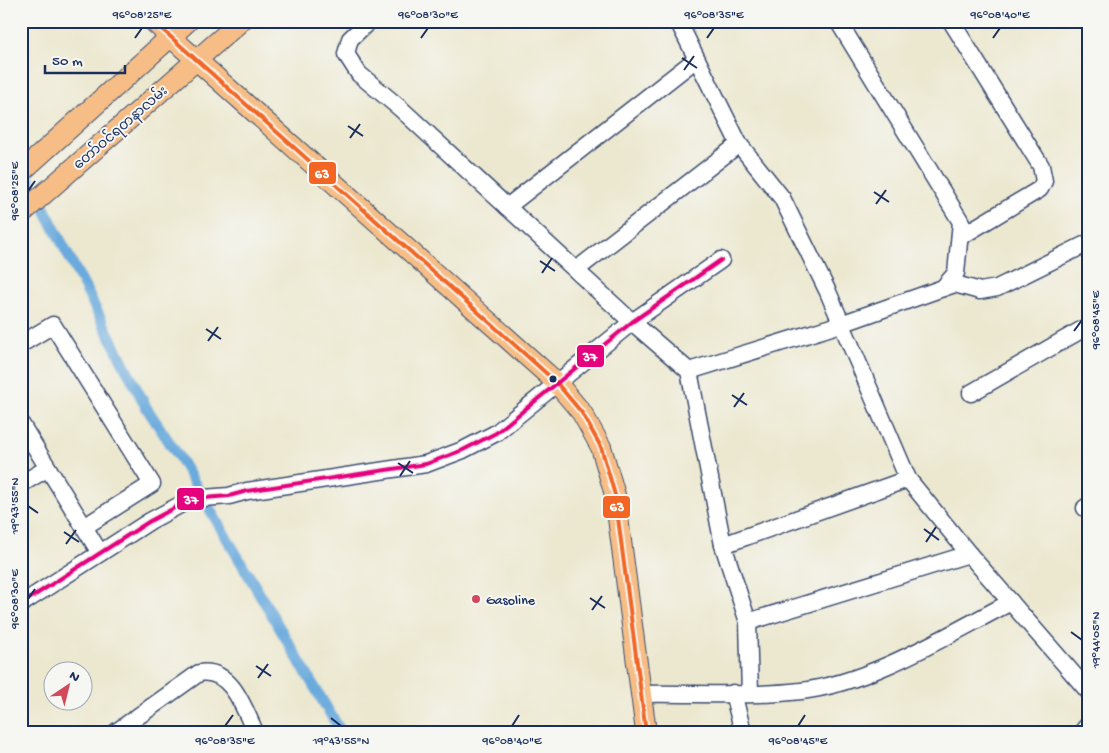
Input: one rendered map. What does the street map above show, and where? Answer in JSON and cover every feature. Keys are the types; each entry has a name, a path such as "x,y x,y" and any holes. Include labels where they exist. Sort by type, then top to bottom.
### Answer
{"main road":[{"path":"153,21 556,382 582,413 601,447 615,495 646,732"},
{"path":"21,172 188,21"},
{"name":"တော်ဝင်ရတနာလမ်း","path":"21,214 241,21"}],"street":[{"path":"369,21 350,39 346,54 359,74 401,109 632,322 689,371 723,545 748,622 742,693 743,732"},
{"path":"678,21 695,60 739,144 782,198 828,292 908,479 968,554 1088,691"},
{"path":"838,21 961,222 956,273 943,288"},
{"path":"951,21 1041,166 1044,174 1040,189 960,237"},
{"path":"507,207 695,60"},
{"path":"576,270 739,144"},
{"path":"689,371 841,324 955,284 980,290 997,288 1088,243"},
{"path":"21,604 150,521 191,499 229,496 247,491 426,464 463,450 496,433 556,382 632,322 721,260"},
{"path":"21,344 53,325 152,484 84,527"},
{"path":"971,393 1088,326"},
{"path":"21,424 100,553"},
{"path":"21,484 48,468"},
{"path":"723,545 908,479"},
{"path":"748,622 968,554"},
{"path":"641,694 802,691 849,680 910,654 1011,602"},
{"path":"121,730 199,673 207,671 216,672 226,679 254,732"},
{"path":"1082,732 1088,725"}],"waterway":[{"path":"22,165 146,407 179,457 341,732"}],"transit line":[{"name":"63","path":"153,21 556,382 582,413 601,447 615,495 646,732"},
{"name":"37","path":"21,604 150,521 191,499 229,496 247,491 426,464 463,450 496,433 632,322 721,260"}],"place":[{"name":"Gasoline","path":"476,599"}]}
